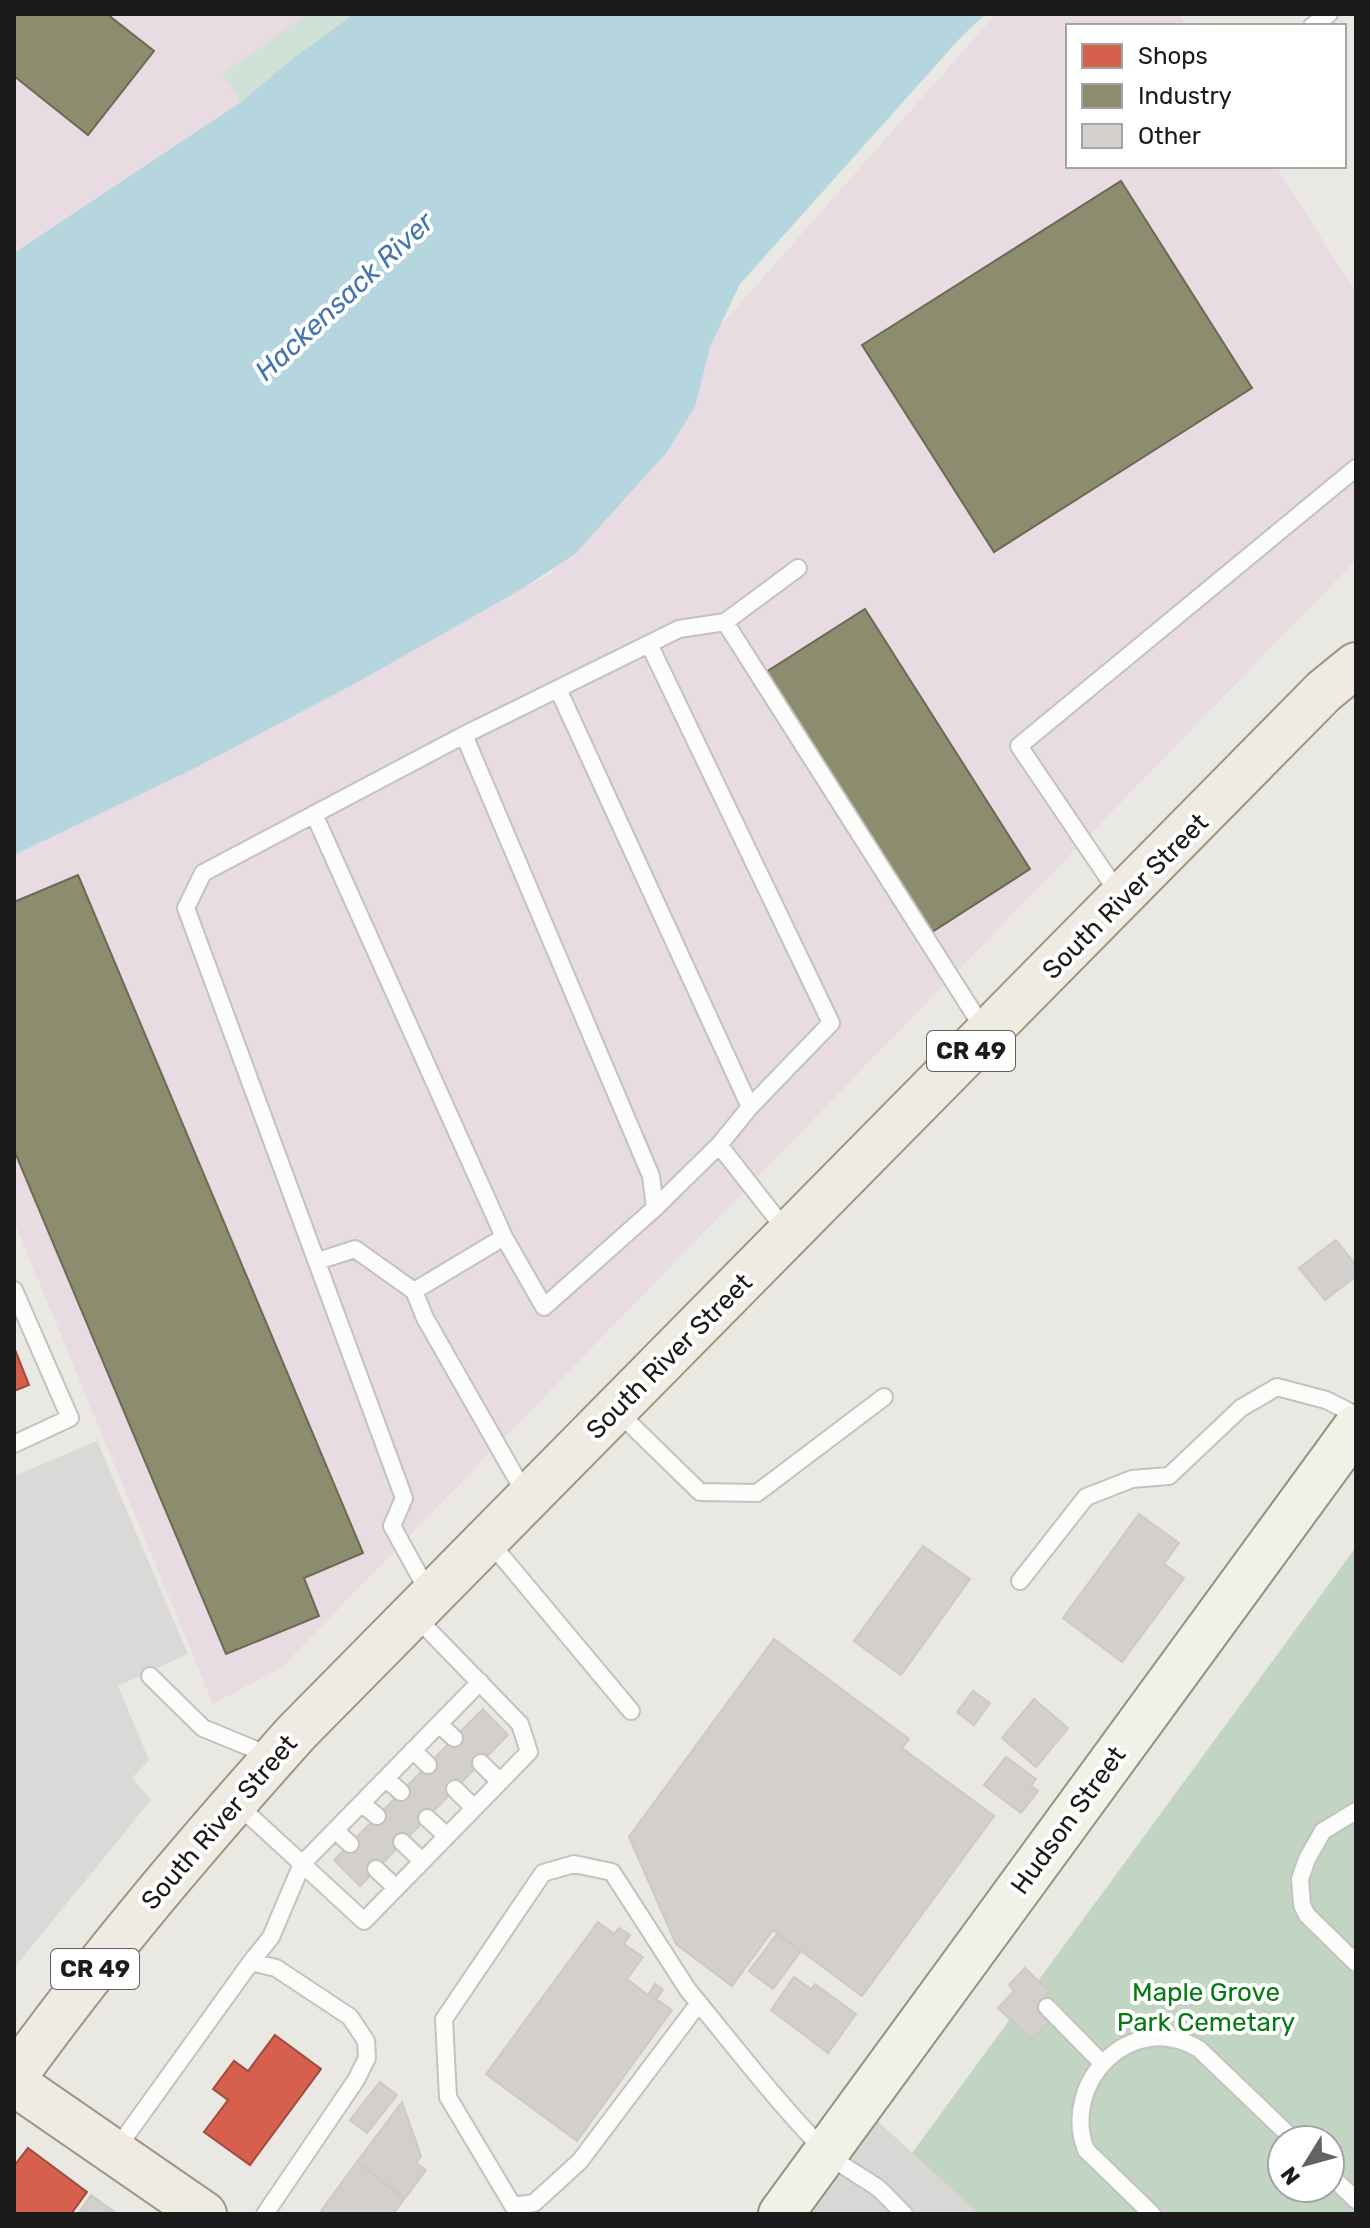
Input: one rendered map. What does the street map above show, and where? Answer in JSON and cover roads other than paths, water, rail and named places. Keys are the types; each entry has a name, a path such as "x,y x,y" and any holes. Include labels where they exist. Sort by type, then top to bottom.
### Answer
{"main road":[{"name":"South River Street","path":"14,2077 71,1999 180,1863 275,1757 1345,672"},
{"name":"Hudson Street","path":"781,2214 1356,1427"},
{"path":"14,2083 204,2214"}],"lane":[{"path":"1122,899 1019,746 1356,468"},
{"path":"235,1802 364,1921 529,1752 520,1724 480,1682 422,1606 392,1526 404,1498 186,908 203,873 464,735 679,629 725,622 798,568"},
{"path":"725,622 987,1035"},
{"path":"314,814 504,1237 544,1307 655,1208 719,1145 750,1107 831,1023 649,644"},
{"path":"558,689 750,1107"},
{"path":"464,735 651,1176 655,1208"},
{"path":"719,1145 789,1235"},
{"path":"414,1291 504,1237"},
{"path":"318,1261 355,1249 414,1291 425,1318 528,1499"},
{"path":"14,1290 70,1418 14,1444"},
{"path":"1020,1581 1086,1497 1132,1479 1169,1476 1241,1408 1277,1387 1326,1400 1356,1415"},
{"path":"616,1410 700,1492 757,1493 884,1397"},
{"path":"488,1539 631,1711"},
{"path":"150,1676 203,1728 275,1757"},
{"path":"114,2152 271,1937 302,1864 480,1682"},
{"path":"439,1724 454,1738"},
{"path":"413,1750 428,1765"},
{"path":"481,1763 500,1782"},
{"path":"386,1779 401,1792"},
{"path":"455,1789 474,1808"},
{"path":"362,1804 377,1816"},
{"path":"1356,1811 1331,1824 1318,1838 1304,1868 1300,1888 1307,1915 1356,1963"},
{"path":"427,1818 447,1836"},
{"path":"335,1830 350,1844"},
{"path":"402,1842 422,1861"},
{"path":"699,2003 580,2161 534,2203 513,2206 448,2097 444,2019 543,1873 574,1864 612,1872 688,1990 699,2003 825,2152 879,2190 904,2214"},
{"path":"376,1869 396,1888"},
{"path":"251,1962 276,1968 350,2017 366,2041 367,2058 356,2080 265,2214"},
{"path":"1047,2007 1103,2064"},
{"path":"1152,2214 1086,2150 1081,2137 1086,2093 1103,2064 1119,2049 1144,2037 1185,2041 1199,2049 1277,2124"}],"water":[{"name":"Hackensack River","path":"354,14 986,14 962,36 740,284 710,347 695,407 666,453 575,554 520,590 354,684 193,769 14,855 14,253 241,102 292,59"}],"park label":[{"name":"Maple Grove Park Cemetary","path":"1206,2007"}]}
